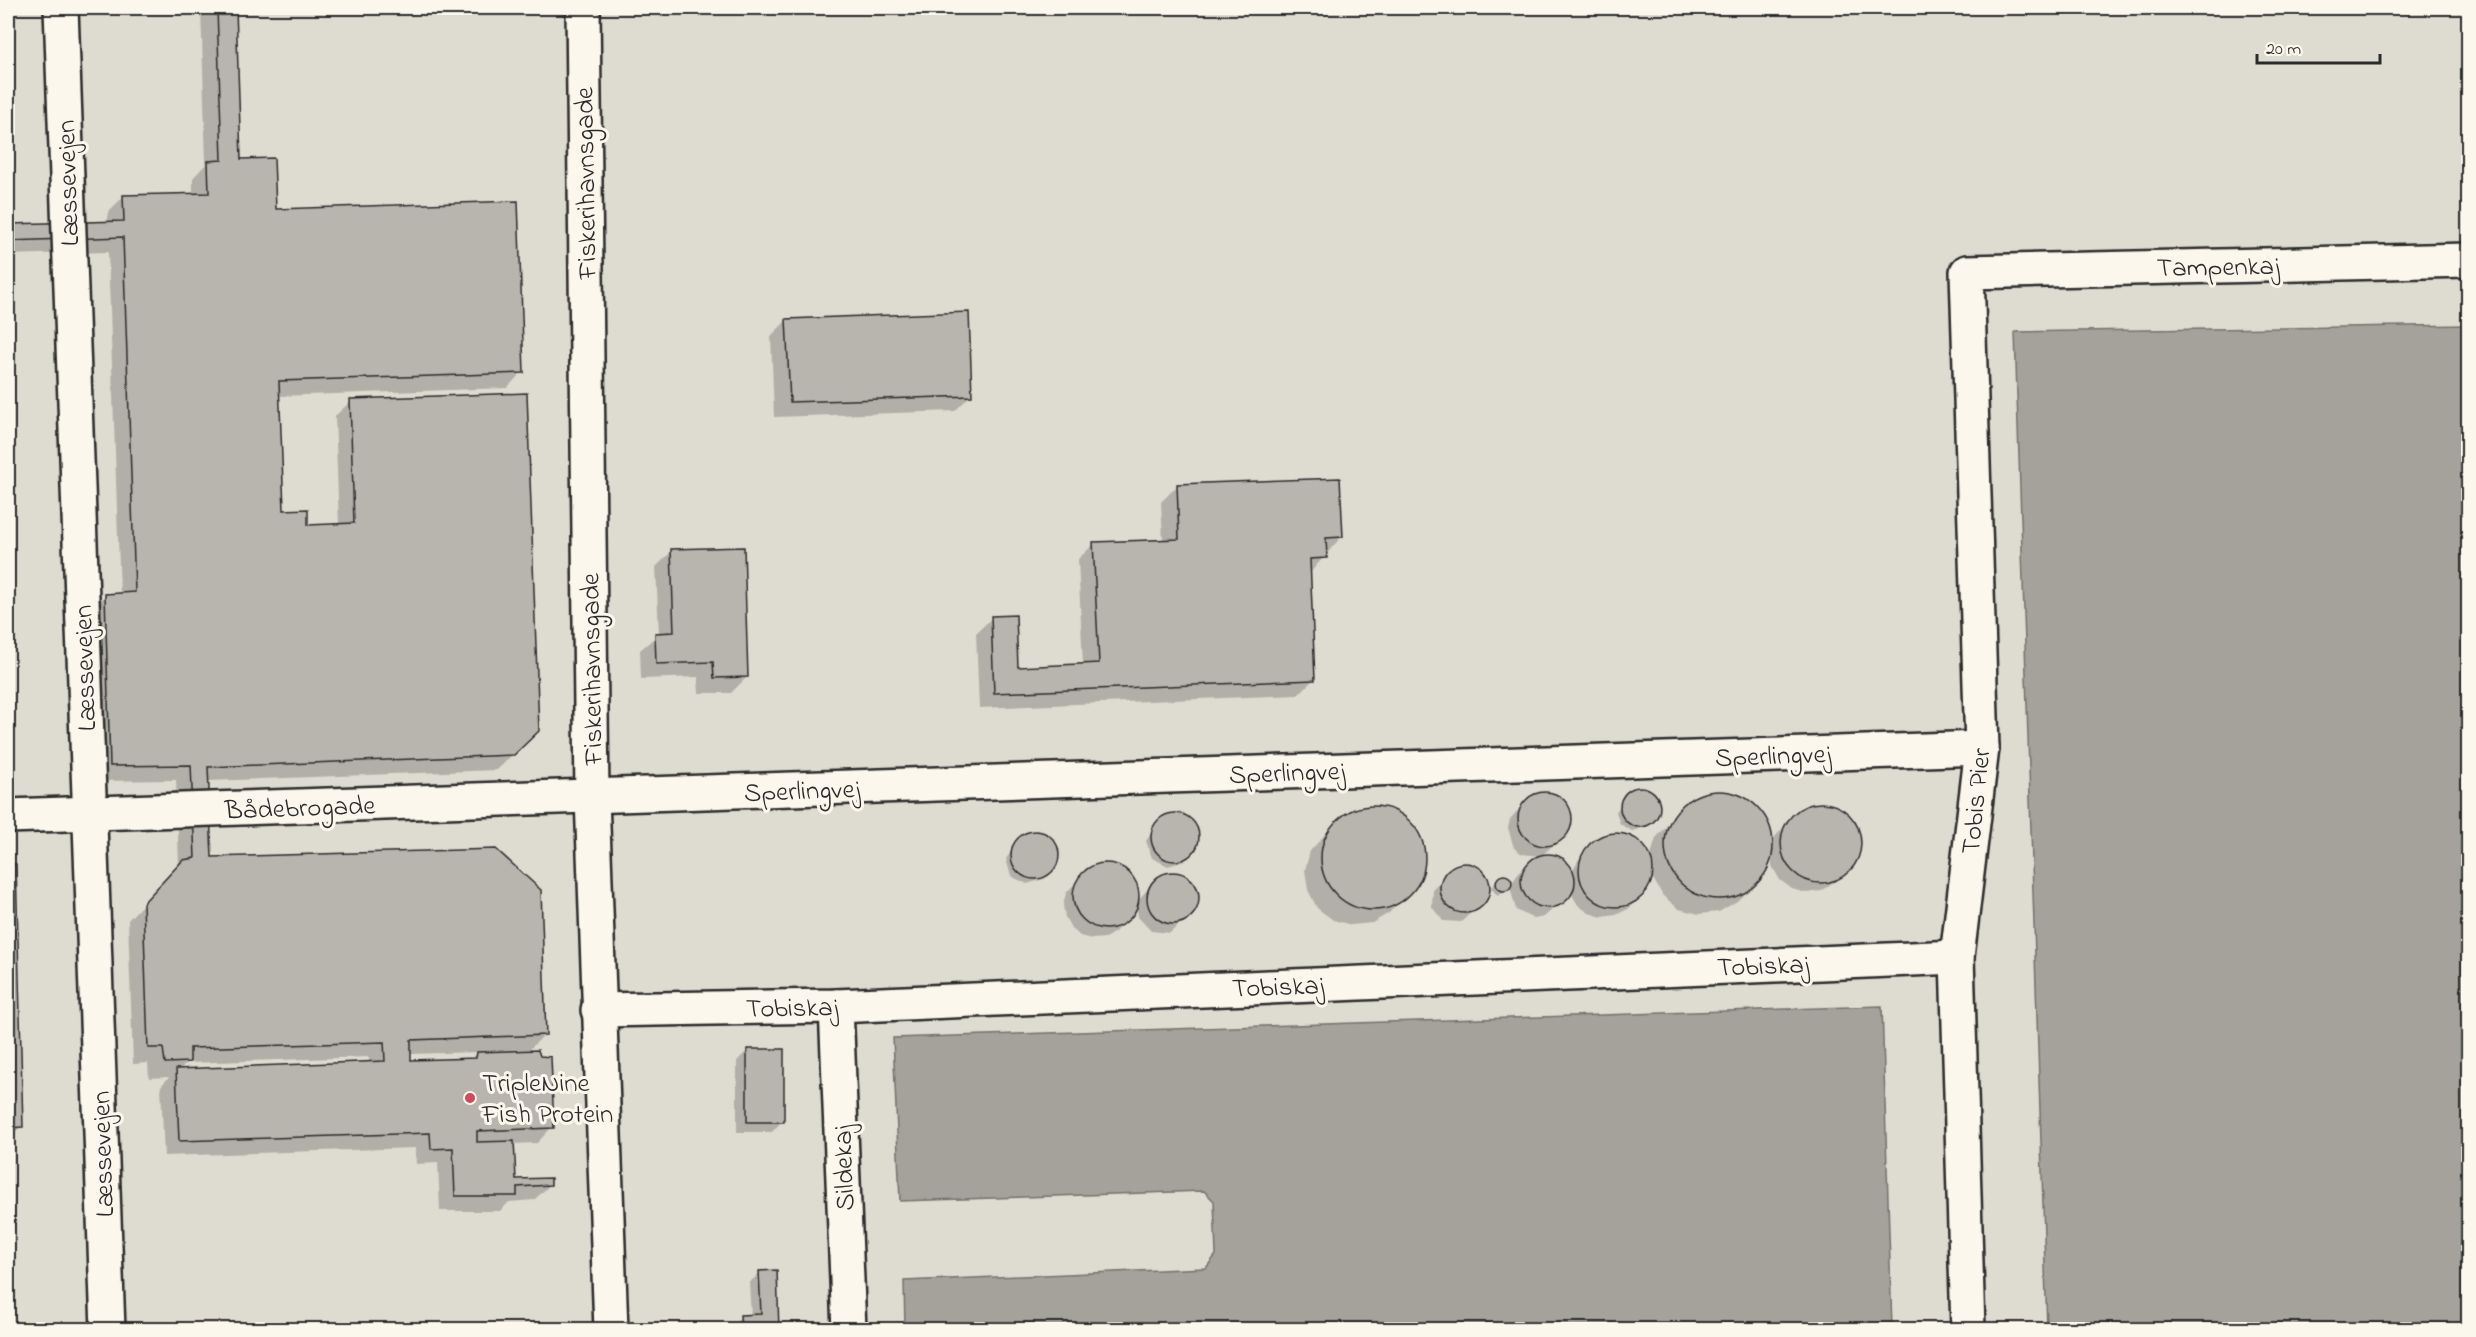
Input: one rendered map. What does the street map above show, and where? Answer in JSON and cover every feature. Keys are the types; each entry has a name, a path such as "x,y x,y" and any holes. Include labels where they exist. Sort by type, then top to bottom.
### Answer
{"street":[{"name":"Læssevejen","path":"61,8 108,1329"},
{"name":"Fiskerihavnsgade","path":"583,8 592,797 611,1329"},
{"name":"Tampenkaj","path":"1967,272 2469,260"},
{"name":"Tobis Pier","path":"1967,272 1982,748 1957,957 1968,1329"},
{"name":"Sperlingvej","path":"592,797 1982,748"},
{"name":"Bådebrogade","path":"8,816 592,797"},
{"name":"Tobiskaj","path":"598,1010 836,1006 1957,957"},
{"name":"Sildekaj","path":"836,1006 849,1329"}],"shaded area":[{"path":"8,8 2468,8 2468,325 2015,332 2047,1329 1892,1329 1881,1006 893,1038 1204,1191 1214,1201 1216,1255 1206,1268 904,1281 905,1329 8,1329"},
{"path":"2468,325 2468,1329 2047,1329 2015,332"},
{"path":"1882,1006 1892,1329 905,1329 904,1281 1206,1268 1216,1255 1214,1201 1204,1191 900,1201 893,1038"}],"building":[{"path":"217,8 236,8 241,159 274,158 276,209 518,201 524,373 279,381 284,510 308,509 308,525 354,523 350,399 527,393 539,731 514,755 208,767 212,857 496,849 541,890 546,1035 411,1040 411,1060 476,1058 477,1052 538,1050 540,1056 551,1057 554,1128 477,1131 477,1142 514,1141 516,1179 551,1178 551,1185 517,1187 517,1196 455,1196 453,1148 431,1149 430,1133 179,1141 176,1069 385,1061 384,1042 190,1048 190,1062 165,1063 163,1048 148,1048 143,903 183,860 195,858 191,765 110,766 105,594 135,592 123,237 8,241 8,224 124,221 123,195 209,193 208,161 222,160"},
{"path":"969,312 972,396 790,402 786,319"},
{"path":"1340,478 1343,537 1326,538 1327,558 1310,559 1315,680 994,693 991,616 1016,615 1018,667 1099,663 1093,542 1179,539 1177,484"},
{"path":"744,547 748,677 714,678 713,662 656,664 655,633 674,632 671,549"},
{"path":"1640,787 1654,793 1660,807 1654,821 1640,827 1626,821 1620,807 1626,793"},
{"path":"1719,791 1739,796 1757,807 1768,825 1773,845 1768,865 1757,883 1739,894 1719,899 1699,894 1681,883 1670,865 1665,845 1670,825 1681,807 1699,796"},
{"path":"1540,792 1550,792 1560,796 1568,804 1572,819 1568,834 1560,842 1550,846 1540,846 1530,842 1522,834 1518,824 1518,814 1522,804 1530,796"},
{"path":"1821,803 1836,806 1849,815 1858,828 1861,843 1858,858 1849,871 1836,880 1821,883 1806,880 1793,871 1784,858 1781,843 1784,828 1793,815 1806,806"},
{"path":"1373,806 1393,810 1410,821 1421,838 1425,858 1421,878 1410,895 1393,906 1373,910 1353,906 1336,895 1325,878 1321,858 1325,838 1336,821 1353,810"},
{"path":"1170,813 1180,813 1192,820 1199,832 1199,842 1192,854 1180,861 1170,861 1155,850 1151,842 1151,832 1162,817"},
{"path":"1030,831 1040,831 1055,841 1059,855 1055,869 1049,875 1040,879 1030,879 1015,869 1011,860 1011,850 1021,835"},
{"path":"1616,833 1630,836 1642,844 1650,856 1653,870 1650,884 1642,896 1630,904 1616,907 1602,904 1590,896 1582,884 1579,870 1582,856 1590,844 1602,836"},
{"path":"1543,854 1553,854 1563,858 1571,866 1575,881 1571,896 1563,904 1553,908 1543,908 1533,904 1525,896 1521,886 1521,876 1525,866 1533,858"},
{"path":"1106,863 1119,866 1129,873 1136,883 1139,896 1136,909 1129,919 1119,926 1106,929 1093,926 1083,919 1076,909 1073,896 1076,883 1083,873 1093,866"},
{"path":"1465,863 1479,867 1486,874 1490,888 1486,902 1479,909 1465,913 1451,909 1444,902 1440,888 1444,874 1451,867"},
{"path":"8,864 16,864 23,1127 8,1128"},
{"path":"1173,872 1183,874 1191,880 1197,888 1199,898 1197,908 1191,916 1183,922 1173,924 1163,922 1155,916 1149,908 1147,898 1149,888 1155,880 1163,874"},
{"path":"1501,875 1507,875 1512,883 1510,889 1501,891 1496,886 1496,880"},
{"path":"747,1049 784,1049 784,1122 747,1122"},
{"path":"777,1270 779,1330 741,1330 740,1315 761,1314 759,1271"}],"place":[{"name":"TripleNine Fish Protein","path":"470,1098"}]}
